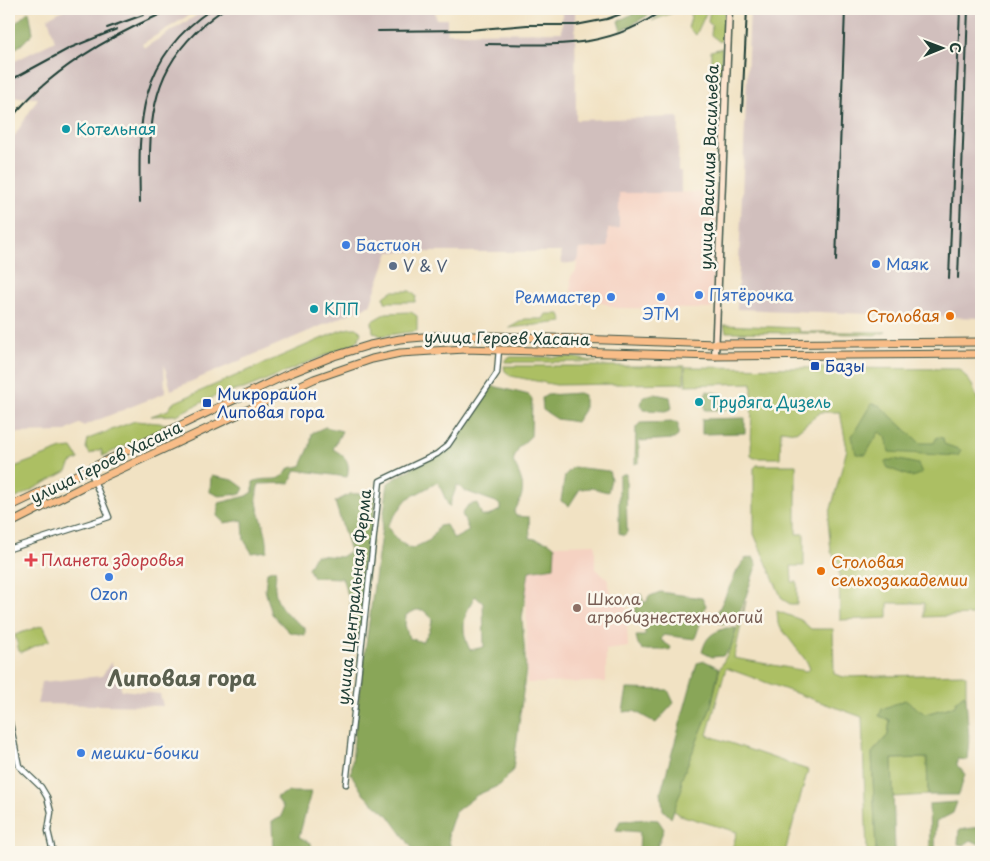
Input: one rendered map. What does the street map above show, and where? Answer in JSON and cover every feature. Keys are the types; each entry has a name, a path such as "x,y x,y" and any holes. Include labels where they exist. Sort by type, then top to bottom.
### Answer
{"main road":[{"name":"улица Василия Васильева","path":"715,356 729,9"},
{"name":"улица Героев Хасана","path":"9,507 310,364 370,345 400,339 493,336 716,344 981,342"},
{"name":"улица Героев Хасана","path":"9,524 96,480 291,388 336,370 372,359 425,350 499,349 715,356 981,354"}],"street":[{"name":"улица Центральная Ферма","path":"346,784 380,481 430,458 448,445 498,372 499,349"},
{"path":"9,549 109,517 96,480 89,468"},
{"path":"9,718 19,766 41,787 51,812 48,831 53,852"}],"shaded area":[{"path":"65,9 199,9 142,44 144,48 207,9 435,9 436,19 447,19 447,33 454,33 562,32 562,9 575,9 576,120 677,117 679,119 678,171 681,171 681,193 619,193 619,228 608,229 608,247 579,249 577,262 562,264 561,252 389,252 370,305 171,390 164,364 165,393 83,426 79,424 64,432 9,433 9,145 38,98 9,97 9,64 55,41 48,18"},
{"path":"750,9 981,9 981,318 737,309"},
{"path":"718,192 711,309 616,308 603,303 574,302 571,290 571,276 576,271 579,249 608,247 608,228 619,193"},
{"name":"Школа агробизнестехнологий","path":"595,544 595,569 607,578 612,596 626,596 628,647 606,650 606,682 527,683 526,546"},
{"path":"111,662 122,690 160,694 163,706 37,704 42,682 102,676"}],"green space":[{"path":"643,9 659,9 621,31 618,21"},
{"path":"668,9 708,9 696,35 688,28 691,18 689,10 677,11 652,21"},
{"path":"710,9 725,9 724,35 720,42 711,35 712,26 708,22"},
{"path":"29,11 33,33 9,53 9,29"},
{"path":"722,48 721,88 710,90 711,51"},
{"path":"392,291 410,291 416,296 415,302 385,302 384,297"},
{"path":"411,312 417,316 417,331 381,336 373,332 372,321 386,313"},
{"path":"546,314 560,314 563,322 509,328 525,319 543,319"},
{"path":"724,325 798,328 800,332 886,332 874,335 726,332"},
{"path":"357,328 361,332 359,339 355,343 244,389 222,393 176,415 151,416 168,410 173,403 339,331"},
{"path":"511,357 571,357 597,362 505,362 505,360"},
{"path":"504,366 684,366 684,383 556,385 511,376 505,371"},
{"path":"685,367 960,369 972,385 981,408 981,626 974,615 924,617 924,603 888,603 888,618 840,620 839,563 831,552 828,520 847,449 840,412 821,412 796,432 781,430 780,458 754,458 751,456 752,383 686,385"},
{"path":"493,386 529,395 532,399 531,436 519,447 513,461 522,481 521,498 514,512 516,516 529,517 530,538 549,542 555,547 554,567 529,571 522,618 526,669 513,770 500,785 477,795 455,812 448,833 451,852 415,852 389,816 364,795 351,774 356,718 388,483 448,446","holes":["438,482 449,507 457,485 465,491 496,502 500,505 500,510 488,516 482,516 477,503 468,505 462,514 469,531 454,539 446,525 439,526 430,540 411,549 397,540 387,526 407,499","475,596 483,603 484,647 470,650 464,629 468,610","416,610 423,610 433,619 429,632 422,642 409,638 405,625 406,615"]},
{"path":"707,391 723,394 728,410 705,410 704,399"},
{"path":"579,393 584,395 584,410 576,422 557,419 543,410 542,398 547,395"},
{"path":"655,394 670,397 672,408 666,411 644,410 641,405 643,397"},
{"path":"871,404 879,405 920,443 934,443 937,437 943,438 944,444 961,450 958,456 889,452 886,436 879,432 866,454 856,454 852,436"},
{"path":"745,418 745,433 702,434 702,419"},
{"path":"135,421 171,424 103,456 101,449 90,454 86,448 88,439"},
{"path":"640,423 678,423 678,436 674,439 639,441 639,462 635,464 636,427"},
{"path":"325,427 342,431 333,449 346,460 348,467 347,477 296,470 290,483 259,484 257,492 258,509 266,534 267,551 252,553 244,540 243,520 224,523 217,516 219,503 247,496 253,492 253,482 282,477 289,468 301,466 310,446 312,433"},
{"path":"72,448 79,459 71,463 67,471 9,502 9,469 62,449"},
{"path":"894,459 918,464 922,473 912,477 888,468 885,462"},
{"path":"757,465 796,465 796,534 804,534 804,566 791,566 792,582 797,582 797,604 790,604 782,599 754,534 754,468"},
{"path":"573,467 609,471 611,479 608,492 591,488 580,489 569,506 561,501 565,475"},
{"path":"626,474 627,532 624,536 619,533 619,476"},
{"path":"211,476 233,480 244,488 241,494 219,496 210,492"},
{"path":"373,493 376,499 361,634 358,636 351,635 350,601 342,578 313,577 308,568 315,555 341,557 350,551 335,502 350,494"},
{"path":"753,557 757,565 741,609 733,623 721,624 715,618 737,571 745,559"},
{"path":"275,569 275,589 278,602 285,612 305,628 305,635 289,632 272,614 265,590 267,572"},
{"path":"660,592 702,598 706,605 695,639 663,635 661,640 671,647 670,650 643,650 638,644 636,636 645,636 645,618 636,618 635,598 641,594 644,603 648,600 648,597"},
{"path":"746,601 734,658 806,671 810,669 807,662 778,624 777,611 801,620 811,629 833,629 834,674 844,677 963,674 966,676 966,698 964,694 956,701 955,706 925,714 890,720 888,735 872,753 876,852 867,852 862,717 726,668 707,735 808,770 785,852 731,852 737,832 680,815 673,810 681,780 711,707 720,668 731,647"},
{"path":"43,625 50,640 21,652 19,651 15,635"},
{"path":"726,628 736,628 731,647 723,656 712,657 702,652 710,636"},
{"path":"705,661 719,668 711,707 681,780 682,788 671,818 663,810 661,792 697,663"},
{"path":"627,689 668,690 674,703 656,723 634,711 623,712"},
{"path":"964,694 966,698 969,739 967,760 957,759 957,765 965,774 959,795 928,795 927,758 892,759 895,852 876,852 872,753 888,735 890,720 879,716 882,709 905,700 925,714 955,706 956,701"},
{"path":"927,758 928,795 893,797 892,759"},
{"path":"288,792 311,792 299,837 311,843 312,852 273,852 272,821 282,817 283,807 276,797"},
{"path":"957,802 953,813 936,822 935,852 912,852 930,851 929,804"},
{"path":"658,820 664,829 655,852 639,852 640,832 616,830 620,821"},
{"path":"979,827 981,845 971,840 964,845 958,844 959,830"}],"railway":[{"path":"140,202 139,172 142,118 156,70 169,48 188,28 212,9"},
{"path":"150,164 150,139 153,116 157,95 164,76 174,58 187,41 224,9"},
{"path":"378,31 469,30 527,25 576,25 607,19 635,9"},
{"path":"486,44 557,44 600,39 643,23 664,9"},
{"path":"742,111 747,9"},
{"path":"836,261 845,9"},
{"path":"949,278 960,9"},
{"path":"958,278 968,9"},
{"path":"9,121 25,103 60,71 121,33 163,13"},
{"path":"107,28 143,15"},
{"path":"9,81 70,48 117,29"}],"place":[{"name":"Котельная","path":"66,129"},
{"name":"Бастион","path":"346,245"},
{"name":"Маяк","path":"876,264"},
{"name":"V & V","path":"393,266"},
{"name":"Пятёрочка","path":"699,295"},
{"name":"Реммастер","path":"611,297"},
{"name":"ЭТМ","path":"661,297"},
{"name":"КПП","path":"314,309"},
{"name":"Столовая","path":"950,316"},
{"name":"Базы","path":"815,366"},
{"name":"Трудяга Дизель","path":"699,402"},
{"name":"Микрорайон Липовая гора","path":"207,403"},
{"name":"Планета здоровья","path":"31,560"},
{"name":"Столовая сельхозакадемии","path":"821,571"},
{"name":"Ozon","path":"109,577"},
{"name":"Школа агробизнестехнологий","path":"577,608"},
{"name":"мешки-бочки","path":"81,753"}],"district":[{"name":"Липовая гора","path":"182,679"}]}
